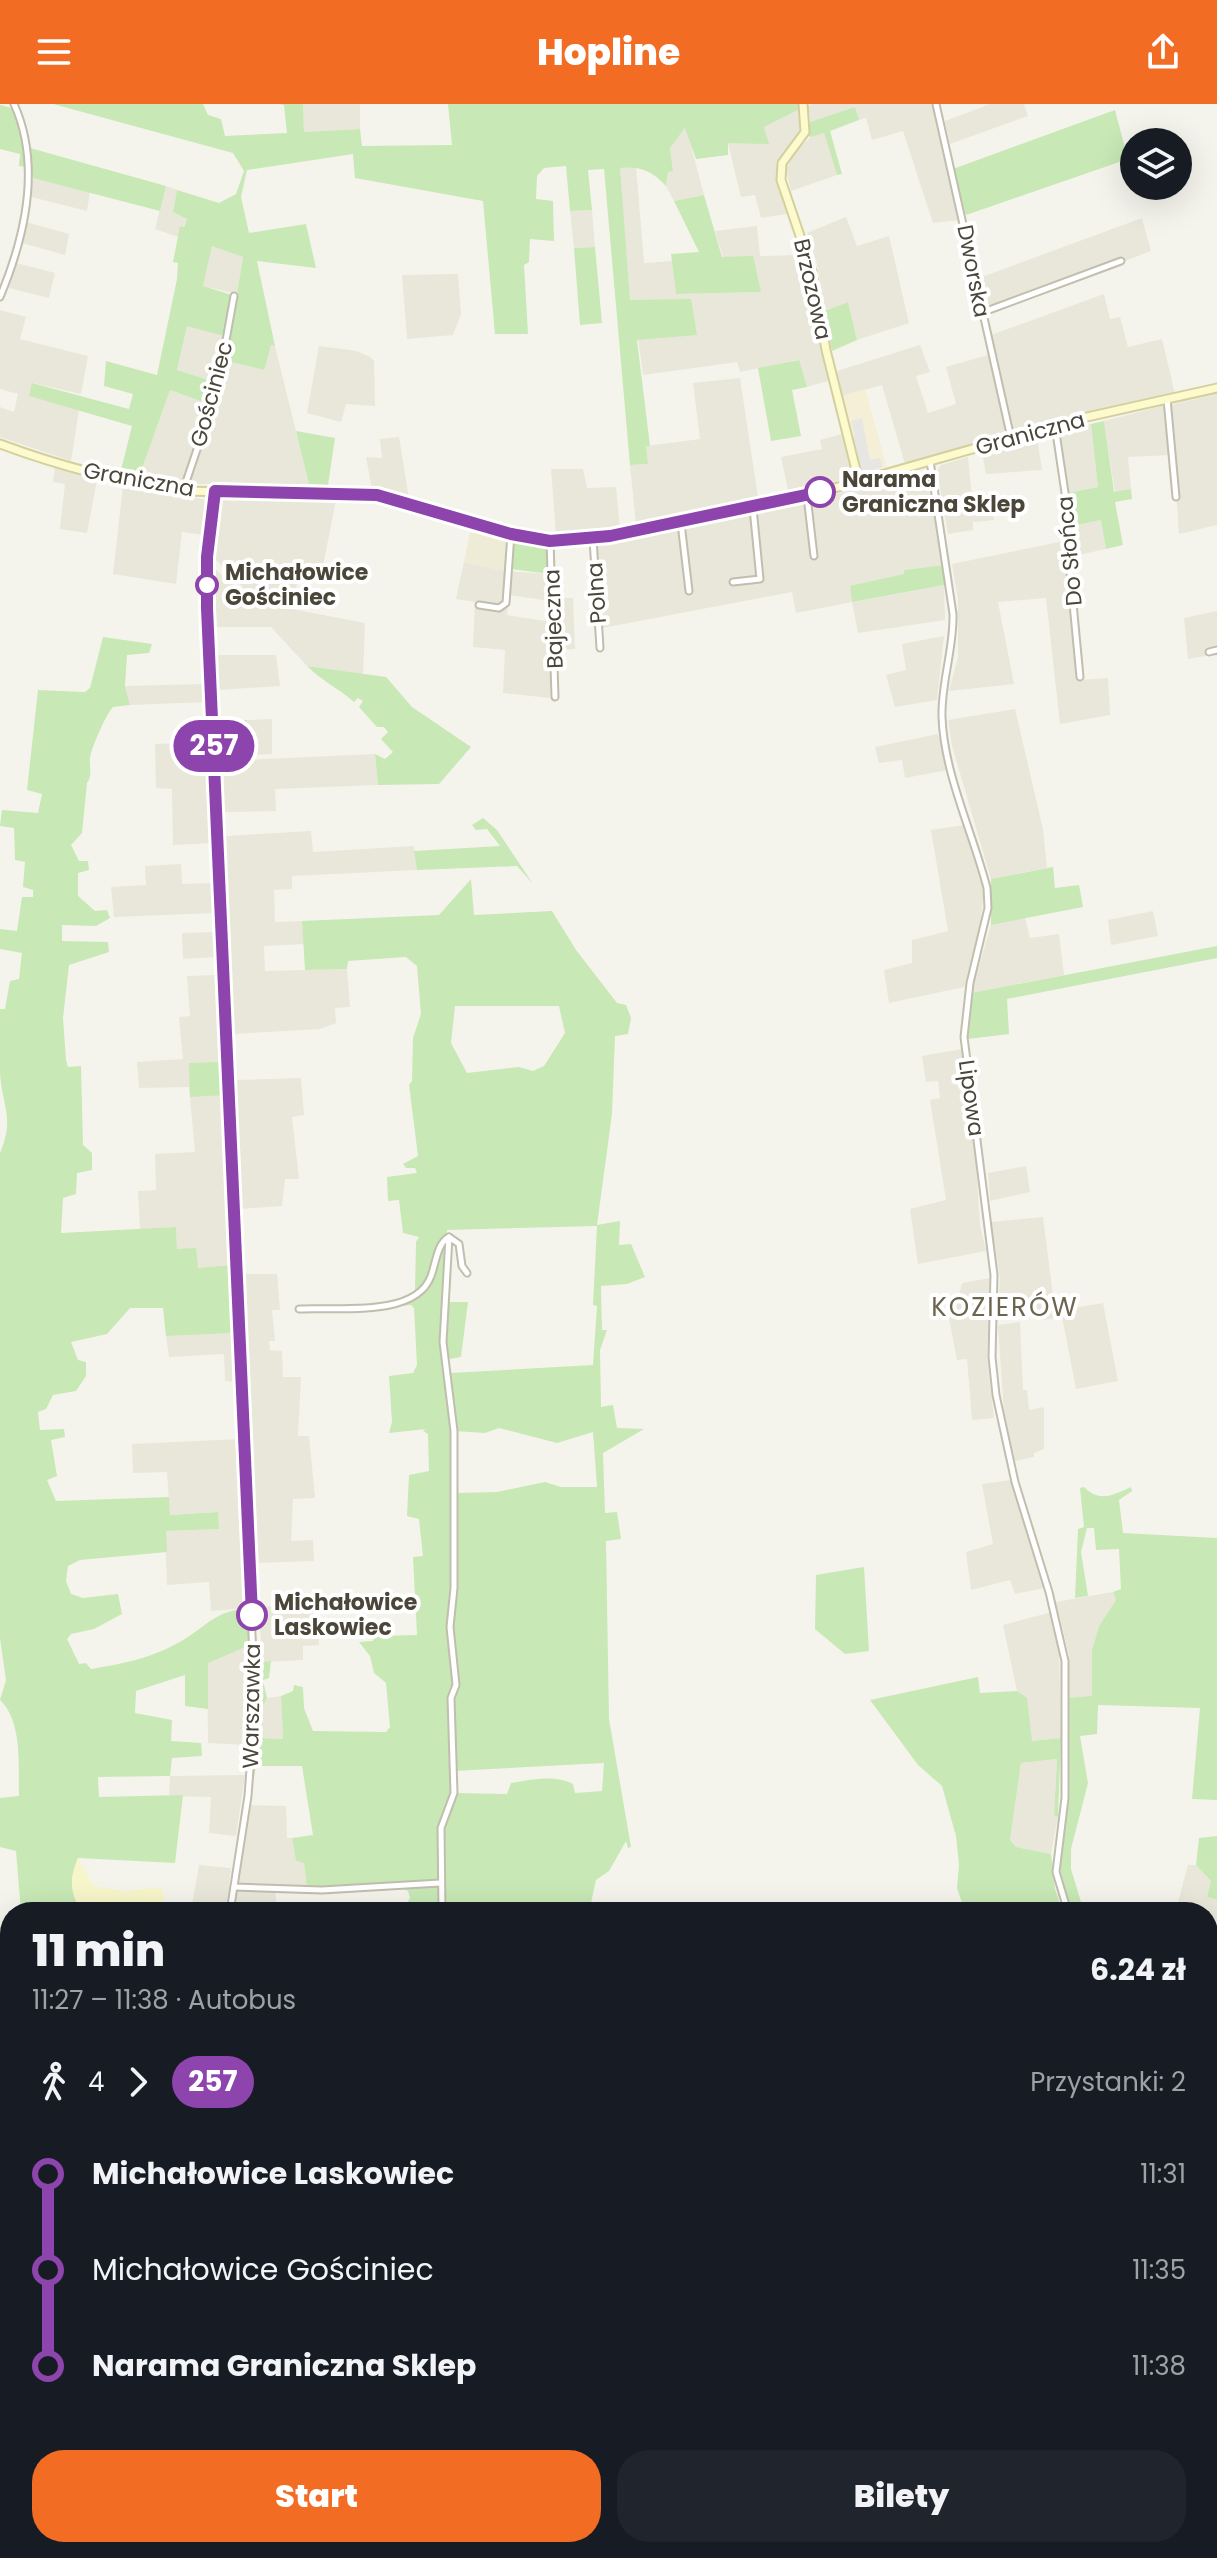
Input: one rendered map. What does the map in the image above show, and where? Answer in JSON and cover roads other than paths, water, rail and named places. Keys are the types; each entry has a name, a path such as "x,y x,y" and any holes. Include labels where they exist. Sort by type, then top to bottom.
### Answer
{"street":[{"path":"0,297 20,241 28,191 25,139 14,104"},
{"name":"Brzozowa","path":"803,104 805,132 782,163 781,180 812,271 826,350 859,482"},
{"name":"Dworska","path":"936,104 1011,438"},
{"path":"981,313 1121,261"},
{"name":"Gościniec","path":"183,491 217,390 234,296"},
{"name":"Graniczna","path":"0,444 102,475 183,491 377,495 511,534 550,541 593,539 807,496 1055,426 1217,388"},
{"path":"1167,399 1176,497"},
{"name":"Do Słońca","path":"1055,426 1070,526 1068,551 1080,677"},
{"name":"Lipowa","path":"930,461 953,614 942,720 947,753 987,888 986,919 970,983 964,1037 994,1275 992,1357 996,1395 1015,1482 1063,1649 1065,1798 1056,1872 1065,1902"},
{"name":"Warszawka","path":"215,491 207,557 207,608 255,1703 248,1796 232,1902"},
{"path":"807,496 814,556"},
{"path":"733,582 760,579 753,508"},
{"path":"681,523 689,591"},
{"path":"479,605 499,608 506,603 511,534"},
{"name":"Polna","path":"593,539 600,648"},
{"name":"Bajeczna","path":"550,541 555,697"},
{"path":"1209,652 1217,650"},
{"path":"449,1237 459,1244 467,1273"},
{"path":"299,1309 404,1304 422,1291 430,1279 442,1241 449,1237"},
{"path":"441,1902 441,1828 454,1793 451,1698 456,1685 450,1627 454,1588 454,1431 443,1342 449,1237"},
{"path":"234,1887 322,1890 440,1883"}],"place":[{"name":"Narama Graniczna Sklep","path":"820,492"},
{"name":"Michałowice Gościniec","path":"207,585"},
{"name":"Michałowice Laskowiec","path":"252,1615"}],"district":[{"name":"KOZIERÓW","path":"1005,1307"}]}
